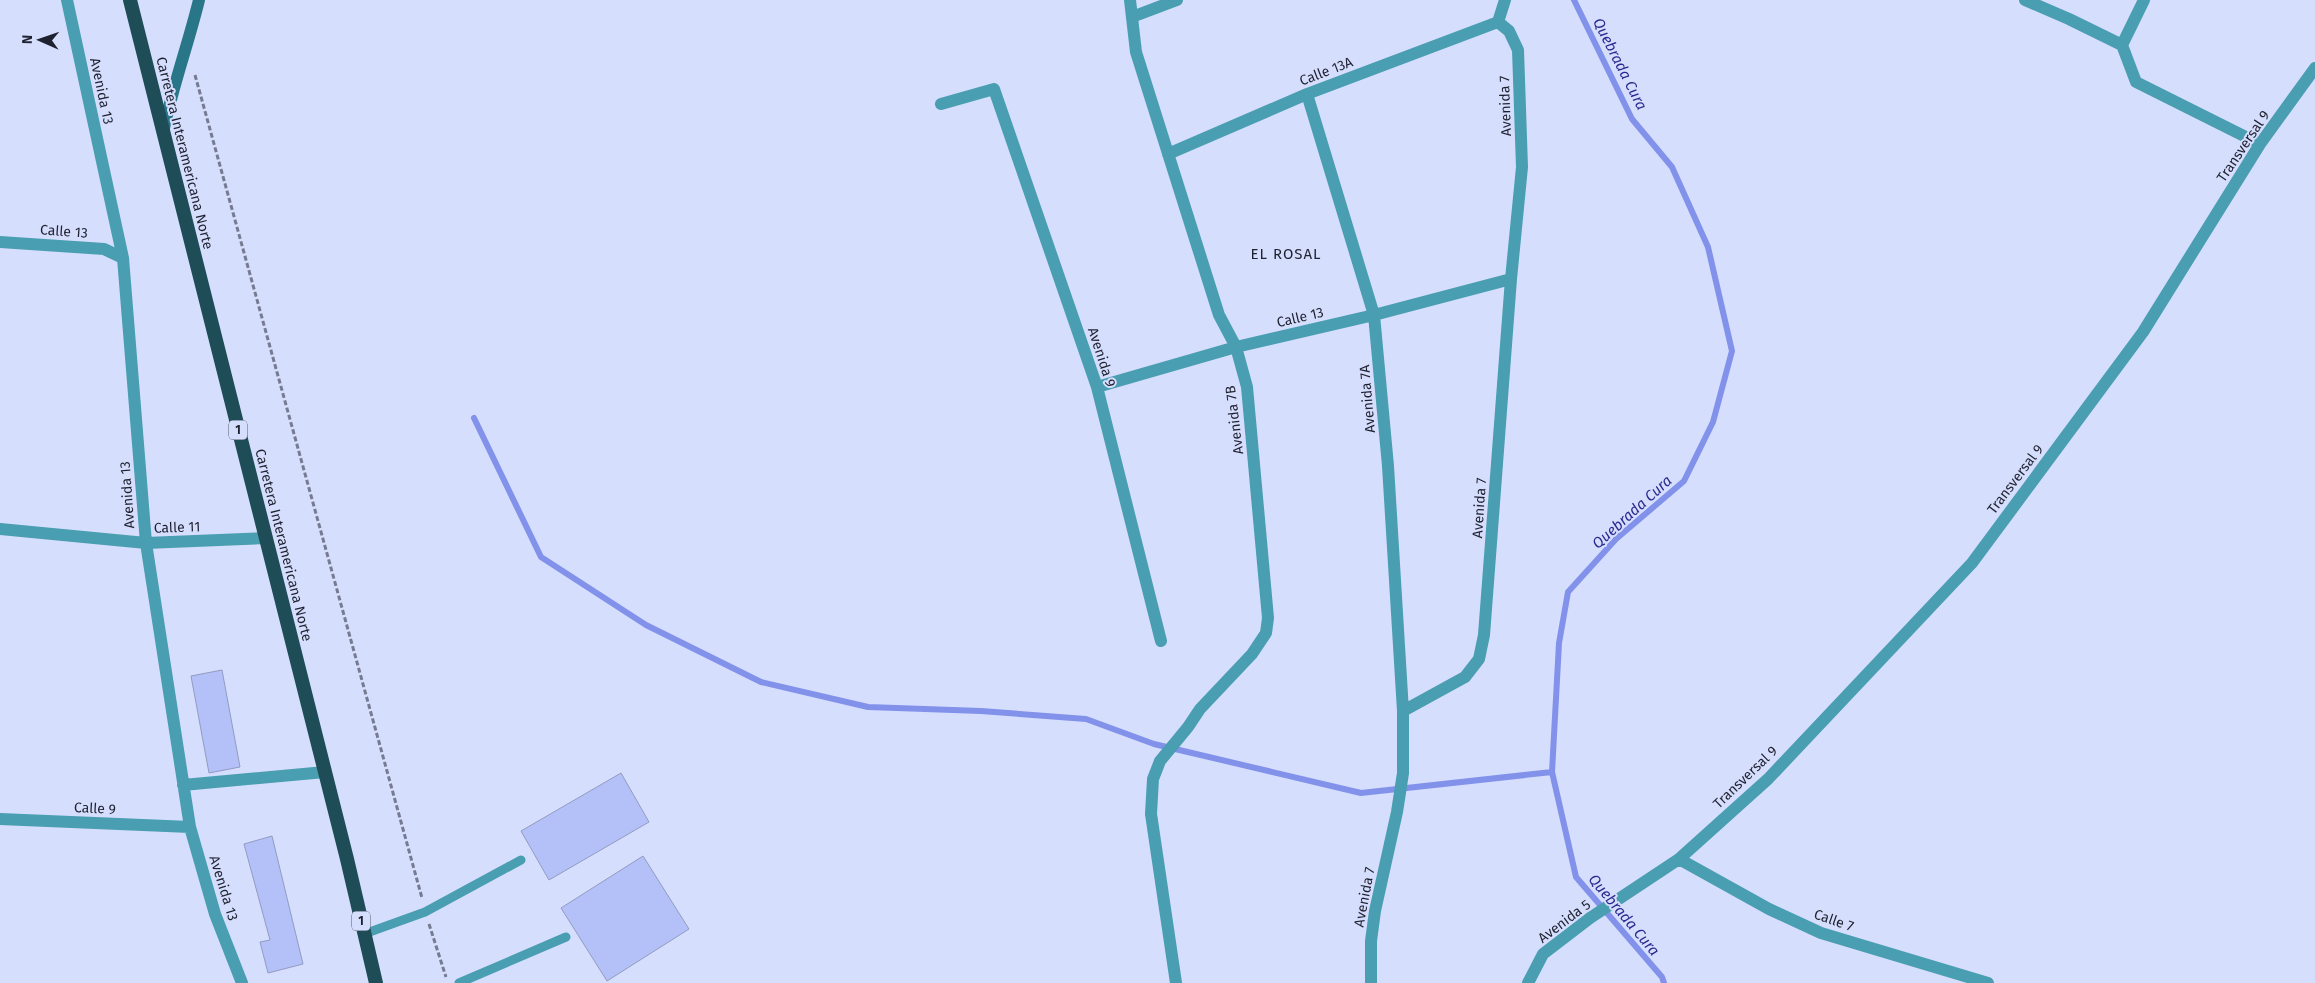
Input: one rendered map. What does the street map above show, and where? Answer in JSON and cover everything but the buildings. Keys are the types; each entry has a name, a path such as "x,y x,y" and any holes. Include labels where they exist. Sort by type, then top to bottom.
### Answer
{"highway":[{"name":"Carretera Interamericana Norte","path":"130,0 325,772 376,983"},
{"path":"352,883 366,983"}],"main road":[{"path":"163,133 171,95 192,30 199,0"}],"street":[{"name":"Avenida 13","path":"67,0 123,258 146,543 190,827 215,914 242,983"},
{"name":"Avenida 7B","path":"1130,0 1136,52 1219,315 1236,347 1247,387 1268,618 1266,634 1252,654 1200,709 1160,761 1153,779 1151,814 1176,983"},
{"path":"1132,17 1177,0"},
{"path":"1498,22 1505,0"},
{"path":"2025,0 2122,45 2136,82 2260,144"},
{"path":"2122,45 2144,0"},
{"name":"Calle 13A","path":"1168,154 1307,94 1498,22"},
{"name":"Avenida 7","path":"1371,983 1371,941 1375,912 1397,812 1402,773 1403,711 1465,677 1479,659 1484,635 1511,279 1522,167 1518,50 1510,31 1498,22"},
{"name":"Transversal 9","path":"1679,860 1768,779 1972,562 2143,332 2260,144 2315,68"},
{"name":"Avenida 9","path":"941,104 994,89 1097,387 1161,641"},
{"name":"Avenida 7A","path":"1307,94 1374,315 1388,466 1403,711"},
{"name":"Calle 13","path":"0,242 104,249 123,258"},
{"name":"Calle 13","path":"1097,387 1236,347 1374,315 1511,279"},
{"name":"Calle 11","path":"0,529 146,543 266,538"},
{"path":"183,785 325,772"},
{"name":"Calle 9","path":"0,819 190,827"},
{"name":"Avenida 5","path":"1528,983 1543,954 1590,918 1679,860"},
{"name":"Calle 7","path":"1679,860 1768,909 1821,933 1988,983"}],"lane":[{"path":"364,934 425,912 521,860"},
{"path":"459,983 566,937"}],"path":[{"path":"193,70 425,912 448,983"}],"waterway":[{"name":"Quebrada Cura","path":"1574,0 1632,119 1672,167 1708,247 1732,351 1713,422 1684,481 1616,539 1568,592 1559,643 1552,772 1576,877 1662,977 1664,983"},
{"path":"474,418 541,557 646,625 761,682 868,707 981,711 1086,719 1154,744 1361,793 1552,772"}],"district":[{"name":"EL ROSAL","path":"1286,254"}]}
